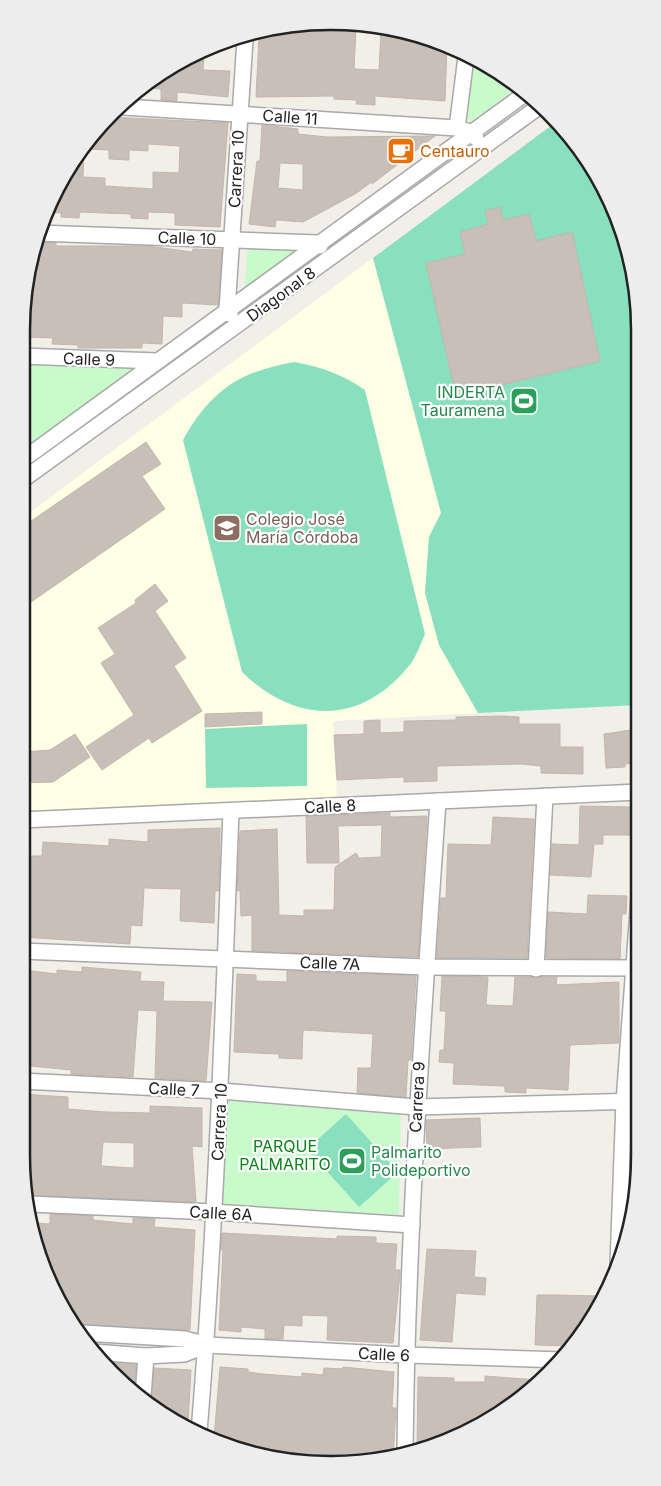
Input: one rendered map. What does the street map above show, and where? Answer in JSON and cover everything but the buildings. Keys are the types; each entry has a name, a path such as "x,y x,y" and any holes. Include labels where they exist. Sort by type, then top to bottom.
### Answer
{"street":[{"name":"Carrera 10","path":"227,310 244,43"},
{"path":"466,62 464,130 484,146"},
{"name":"Diagonal 8","path":"30,454 318,244 464,130 519,97"},
{"name":"Calle 11","path":"129,107 464,130"},
{"name":"Diagonal 8","path":"30,474 534,110"},
{"name":"Calle 10","path":"46,233 318,244"},
{"path":"318,244 329,259"},
{"path":"227,310 237,325"},
{"name":"Calle 9","path":"30,356 157,361"},
{"name":"Calle 8","path":"30,820 631,792"},
{"path":"536,969 545,796"},
{"name":"Carrera 9","path":"405,1447 406,1356 416,1106 438,801"},
{"name":"Carrera 10","path":"200,1426 206,1345 220,1091 231,811"},
{"name":"Calle 7A","path":"30,951 426,967 631,969"},
{"path":"619,1240 624,1102 631,994"},
{"name":"Calle 7","path":"30,1081 220,1091 416,1106 631,1102"},
{"name":"Calle 6A","path":"34,1204 213,1212 412,1225"},
{"name":"Calle 6","path":"89,1333 185,1339 206,1345 406,1356 551,1360"},
{"name":"Calle 6","path":"104,1353 146,1356 184,1354 206,1345"},
{"path":"143,1390 146,1356"}],"shaded area":[{"name":"Colegio José María Córdoba","path":"373,258 441,513 429,537 425,593 439,645 478,713 333,721 337,800 30,812 30,512"}],"green space":[{"path":"473,66 512,91 470,122 467,118"},
{"name":"INDERTA Tauramena","path":"551,126 569,148 591,180 608,216 621,253 630,311 631,705 478,713 439,645 425,593 429,537 441,513 373,258"},
{"path":"248,246 303,249 244,290"},
{"path":"30,360 136,366 30,444"},
{"path":"294,362 331,372 365,390 425,634 412,662 393,683 373,698 352,707 330,711 307,709 285,702 263,690 242,672 183,440 204,409 228,386 257,372"},
{"path":"307,724 307,786 206,788 205,729"},
{"name":"PARQUE PALMARITO","path":"229,1097 401,1107 399,1215 219,1208"},
{"name":"Palmarito Polideportivo","path":"346,1114 398,1172 359,1207 307,1149"}],"place":[{"name":"Centauro","path":"401,151"},
{"name":"INDERTA Tauramena","path":"524,401"},
{"name":"Colegio José María Córdoba","path":"227,528"},
{"name":"Palmarito Polideportivo","path":"352,1161"}]}
